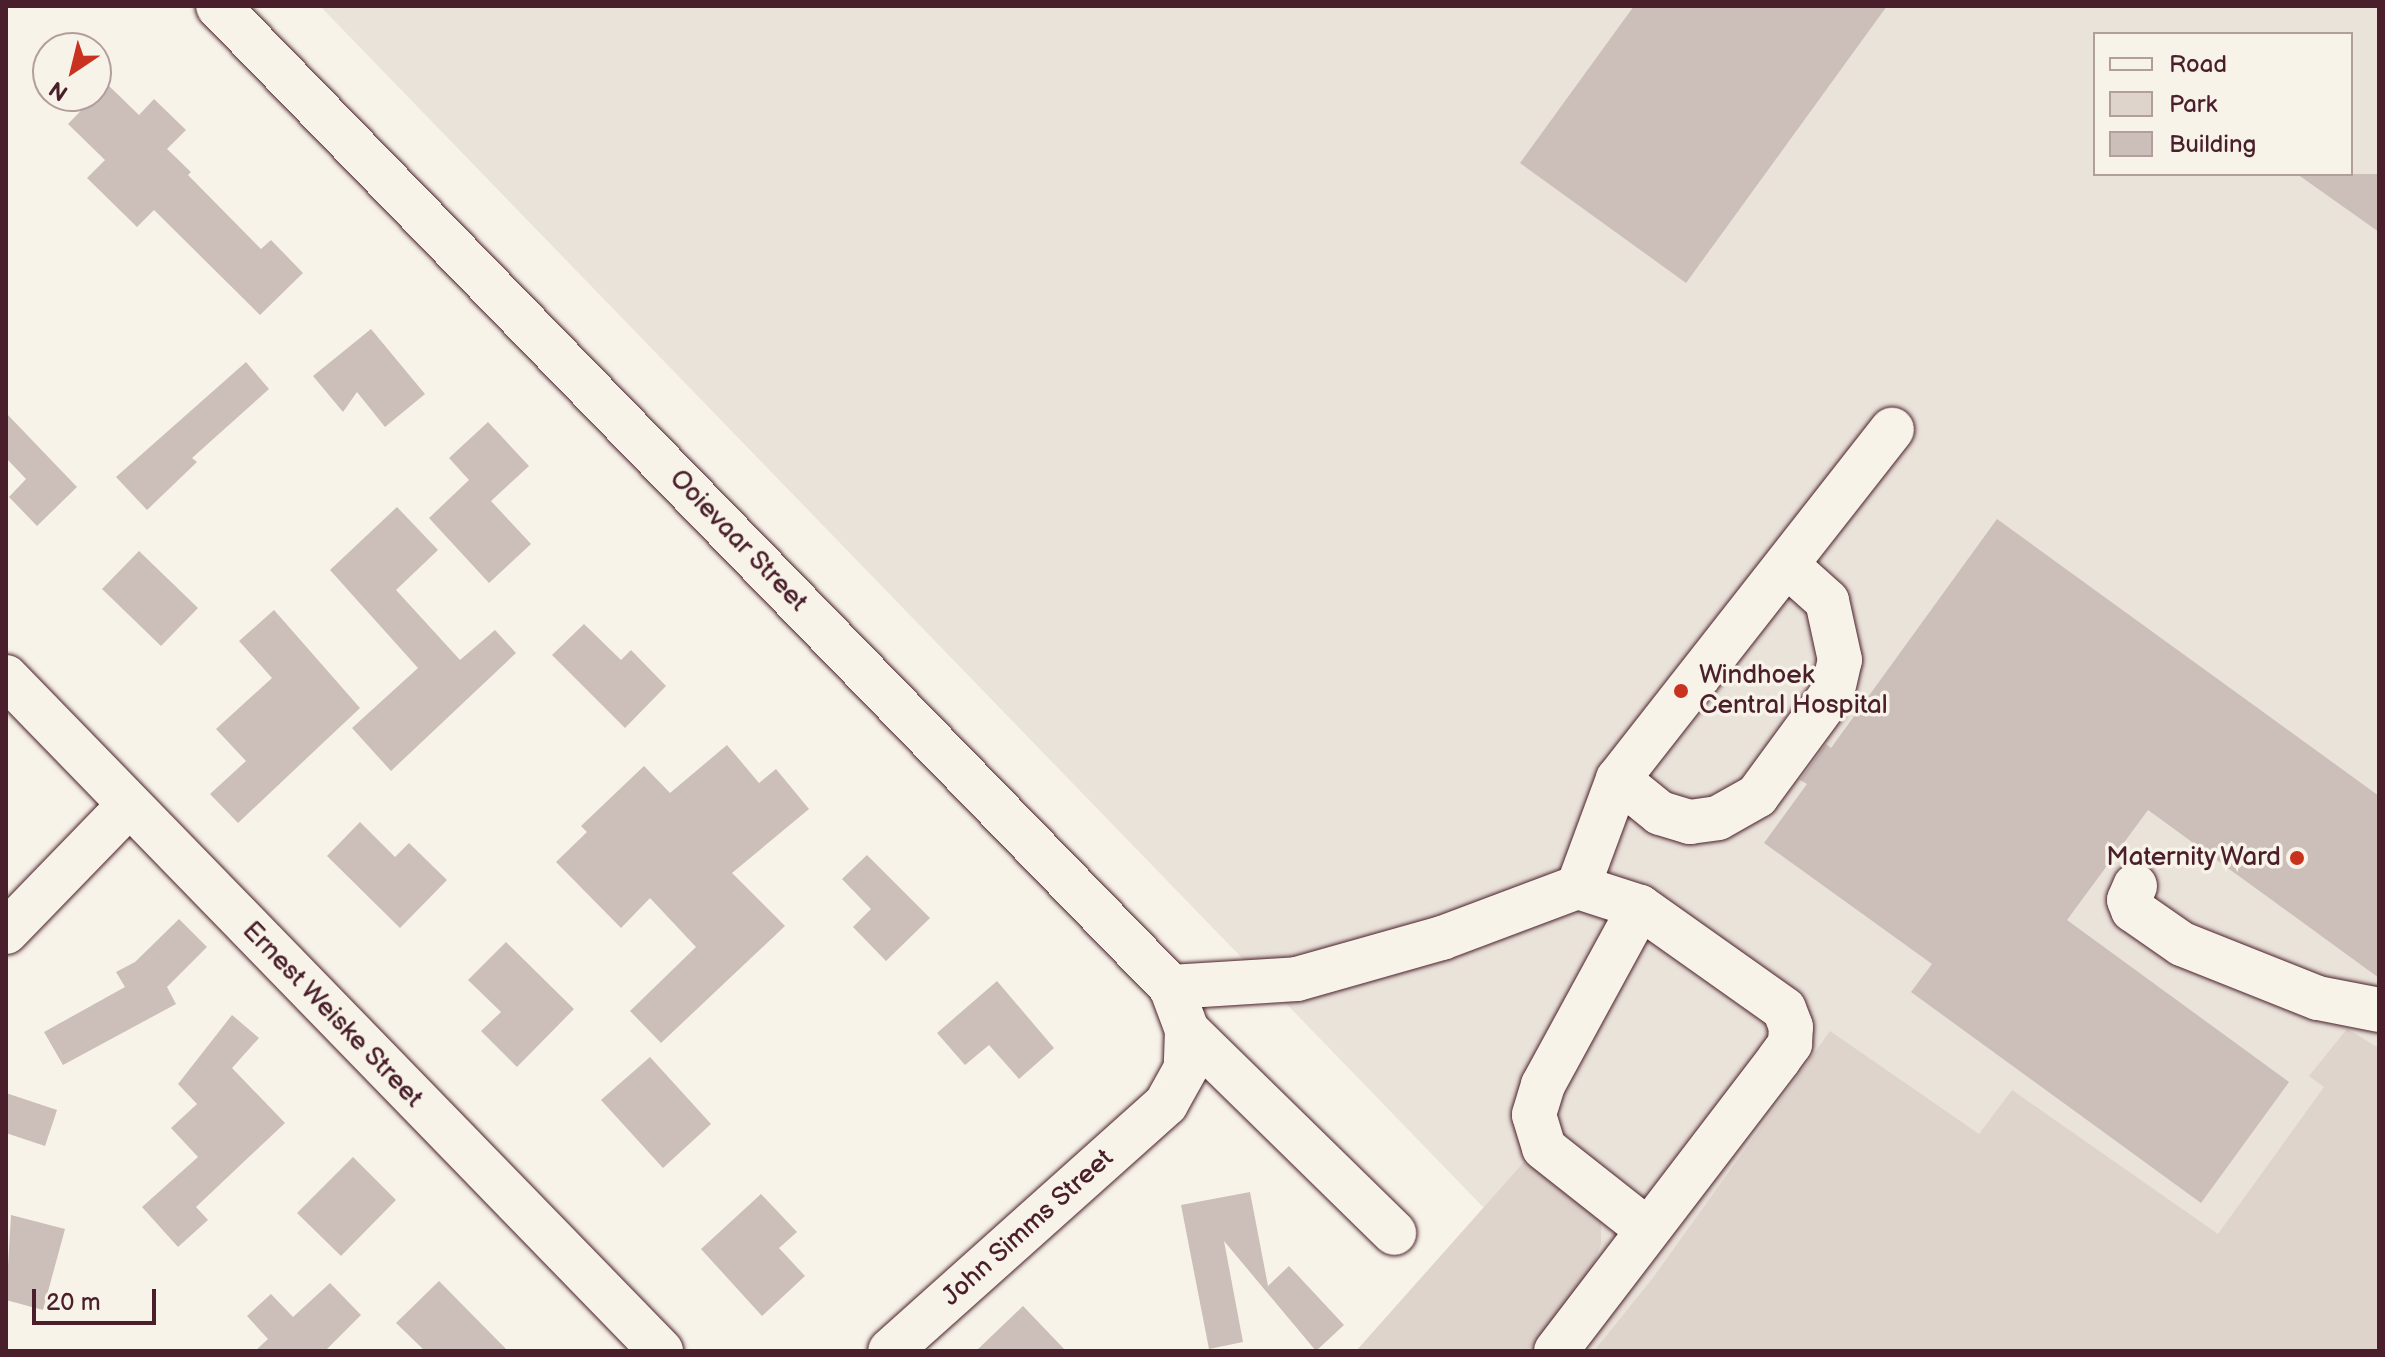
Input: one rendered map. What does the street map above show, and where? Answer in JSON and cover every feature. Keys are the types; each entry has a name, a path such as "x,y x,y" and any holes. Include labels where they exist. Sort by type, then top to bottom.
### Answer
{"street":[{"name":"Ooievaar Street","path":"218,6 1171,987 1187,1030 1186,1068 1166,1104"},
{"path":"1578,887 1618,779 1788,566 1892,429"},
{"path":"1618,779 1660,813 1690,822 1718,818 1757,796 1832,694 1840,660 1827,601 1788,566"},
{"name":"Ernest Weiske Street","path":"6,677 128,806 661,1351"},
{"path":"6,932 128,806"},
{"path":"2135,886 2129,900 2133,910 2182,944 2318,998 2379,1010"},
{"path":"1171,987 1297,979 1442,938 1578,887 1640,907 1784,1009 1791,1027 1790,1044 1556,1351"},
{"path":"1640,907 1543,1085 1534,1115 1544,1148 1648,1230"},
{"path":"1187,1030 1394,1233"},
{"name":"John Simms Street","path":"890,1351 1166,1104"}],"shaded area":[{"name":"Windhoek Central Hospital","path":"320,6 2379,6 2379,1351 1409,1351 1383,1325 1484,1208"}],"green space":[{"path":"2347,1029 2379,1048 2379,1351 1594,1351 1652,1279 1830,1031 1979,1134 2012,1090 2218,1234 2324,1087 2309,1076"},
{"path":"1524,1162 1573,1186 1601,1218 1601,1244 1586,1285 1527,1351 1356,1351"}],"building":[{"path":"1634,6 1887,6 1686,283 1520,163"},
{"path":"112,89 139,115 154,99 186,130 167,149 191,172 188,175 261,249 271,240 303,273 260,315 154,210 137,227 87,178 105,160 68,124 80,112 112,112"},
{"path":"2379,174 2379,232 2300,176"},
{"path":"371,329 425,394 385,427 357,392 343,412 313,376"},
{"path":"246,362 269,389 192,458 197,462 147,510 116,477"},
{"path":"6,413 77,487 37,526 9,497 26,479 6,458"},
{"path":"488,422 529,466 491,501 531,544 489,583 429,518 469,480 449,458"},
{"path":"397,507 438,550 396,590 460,660 495,630 516,653 391,771 352,728 418,668 330,570"},
{"name":"Maternity Ward","path":"1997,519 2379,796 2379,978 2148,810 2067,920 2289,1082 2201,1203 1911,992 1932,964 1764,843 1807,784 1800,780 1826,744 1831,748"},
{"path":"139,551 198,608 161,646 102,589"},
{"path":"274,610 360,708 238,823 210,794 246,761 216,729 272,678 239,641"},
{"path":"584,624 621,660 631,650 666,686 625,728 552,655"},
{"path":"727,745 759,783 776,769 809,809 732,873 785,926 661,1043 630,1011 696,947 650,898 621,928 556,862 587,832 581,826 644,766 670,793"},
{"path":"360,822 395,857 409,843 447,880 400,928 327,856"},
{"path":"867,855 930,918 886,961 853,927 871,909 842,879"},
{"path":"179,919 207,947 167,987 176,1004 63,1065 44,1032 125,987 116,972 135,962"},
{"path":"506,942 574,1009 517,1067 481,1031 501,1012 468,980"},
{"path":"997,981 1054,1048 1019,1079 989,1045 965,1065 937,1033"},
{"path":"232,1015 259,1038 232,1068 285,1123 196,1207 208,1220 178,1247 142,1207 198,1157 171,1128 197,1104 178,1084"},
{"path":"650,1057 711,1124 663,1168 601,1100"},
{"path":"6,1093 57,1110 45,1146 6,1133"},
{"path":"353,1157 396,1200 341,1256 297,1213"},
{"path":"1250,1192 1268,1286 1289,1266 1344,1325 1316,1351 1224,1241 1243,1342 1209,1349 1181,1205"},
{"path":"761,1194 797,1232 779,1248 805,1276 762,1316 701,1249"},
{"path":"11,1215 65,1229 43,1310 6,1300"},
{"path":"439,1281 508,1351 425,1351 396,1323"},
{"path":"330,1283 361,1315 325,1351 255,1351 268,1339 247,1316 271,1294 293,1317"},
{"path":"1023,1306 1066,1351 976,1351"}],"place":[{"name":"Windhoek Central Hospital","path":"1681,691"},
{"name":"Maternity Ward","path":"2297,858"}]}
